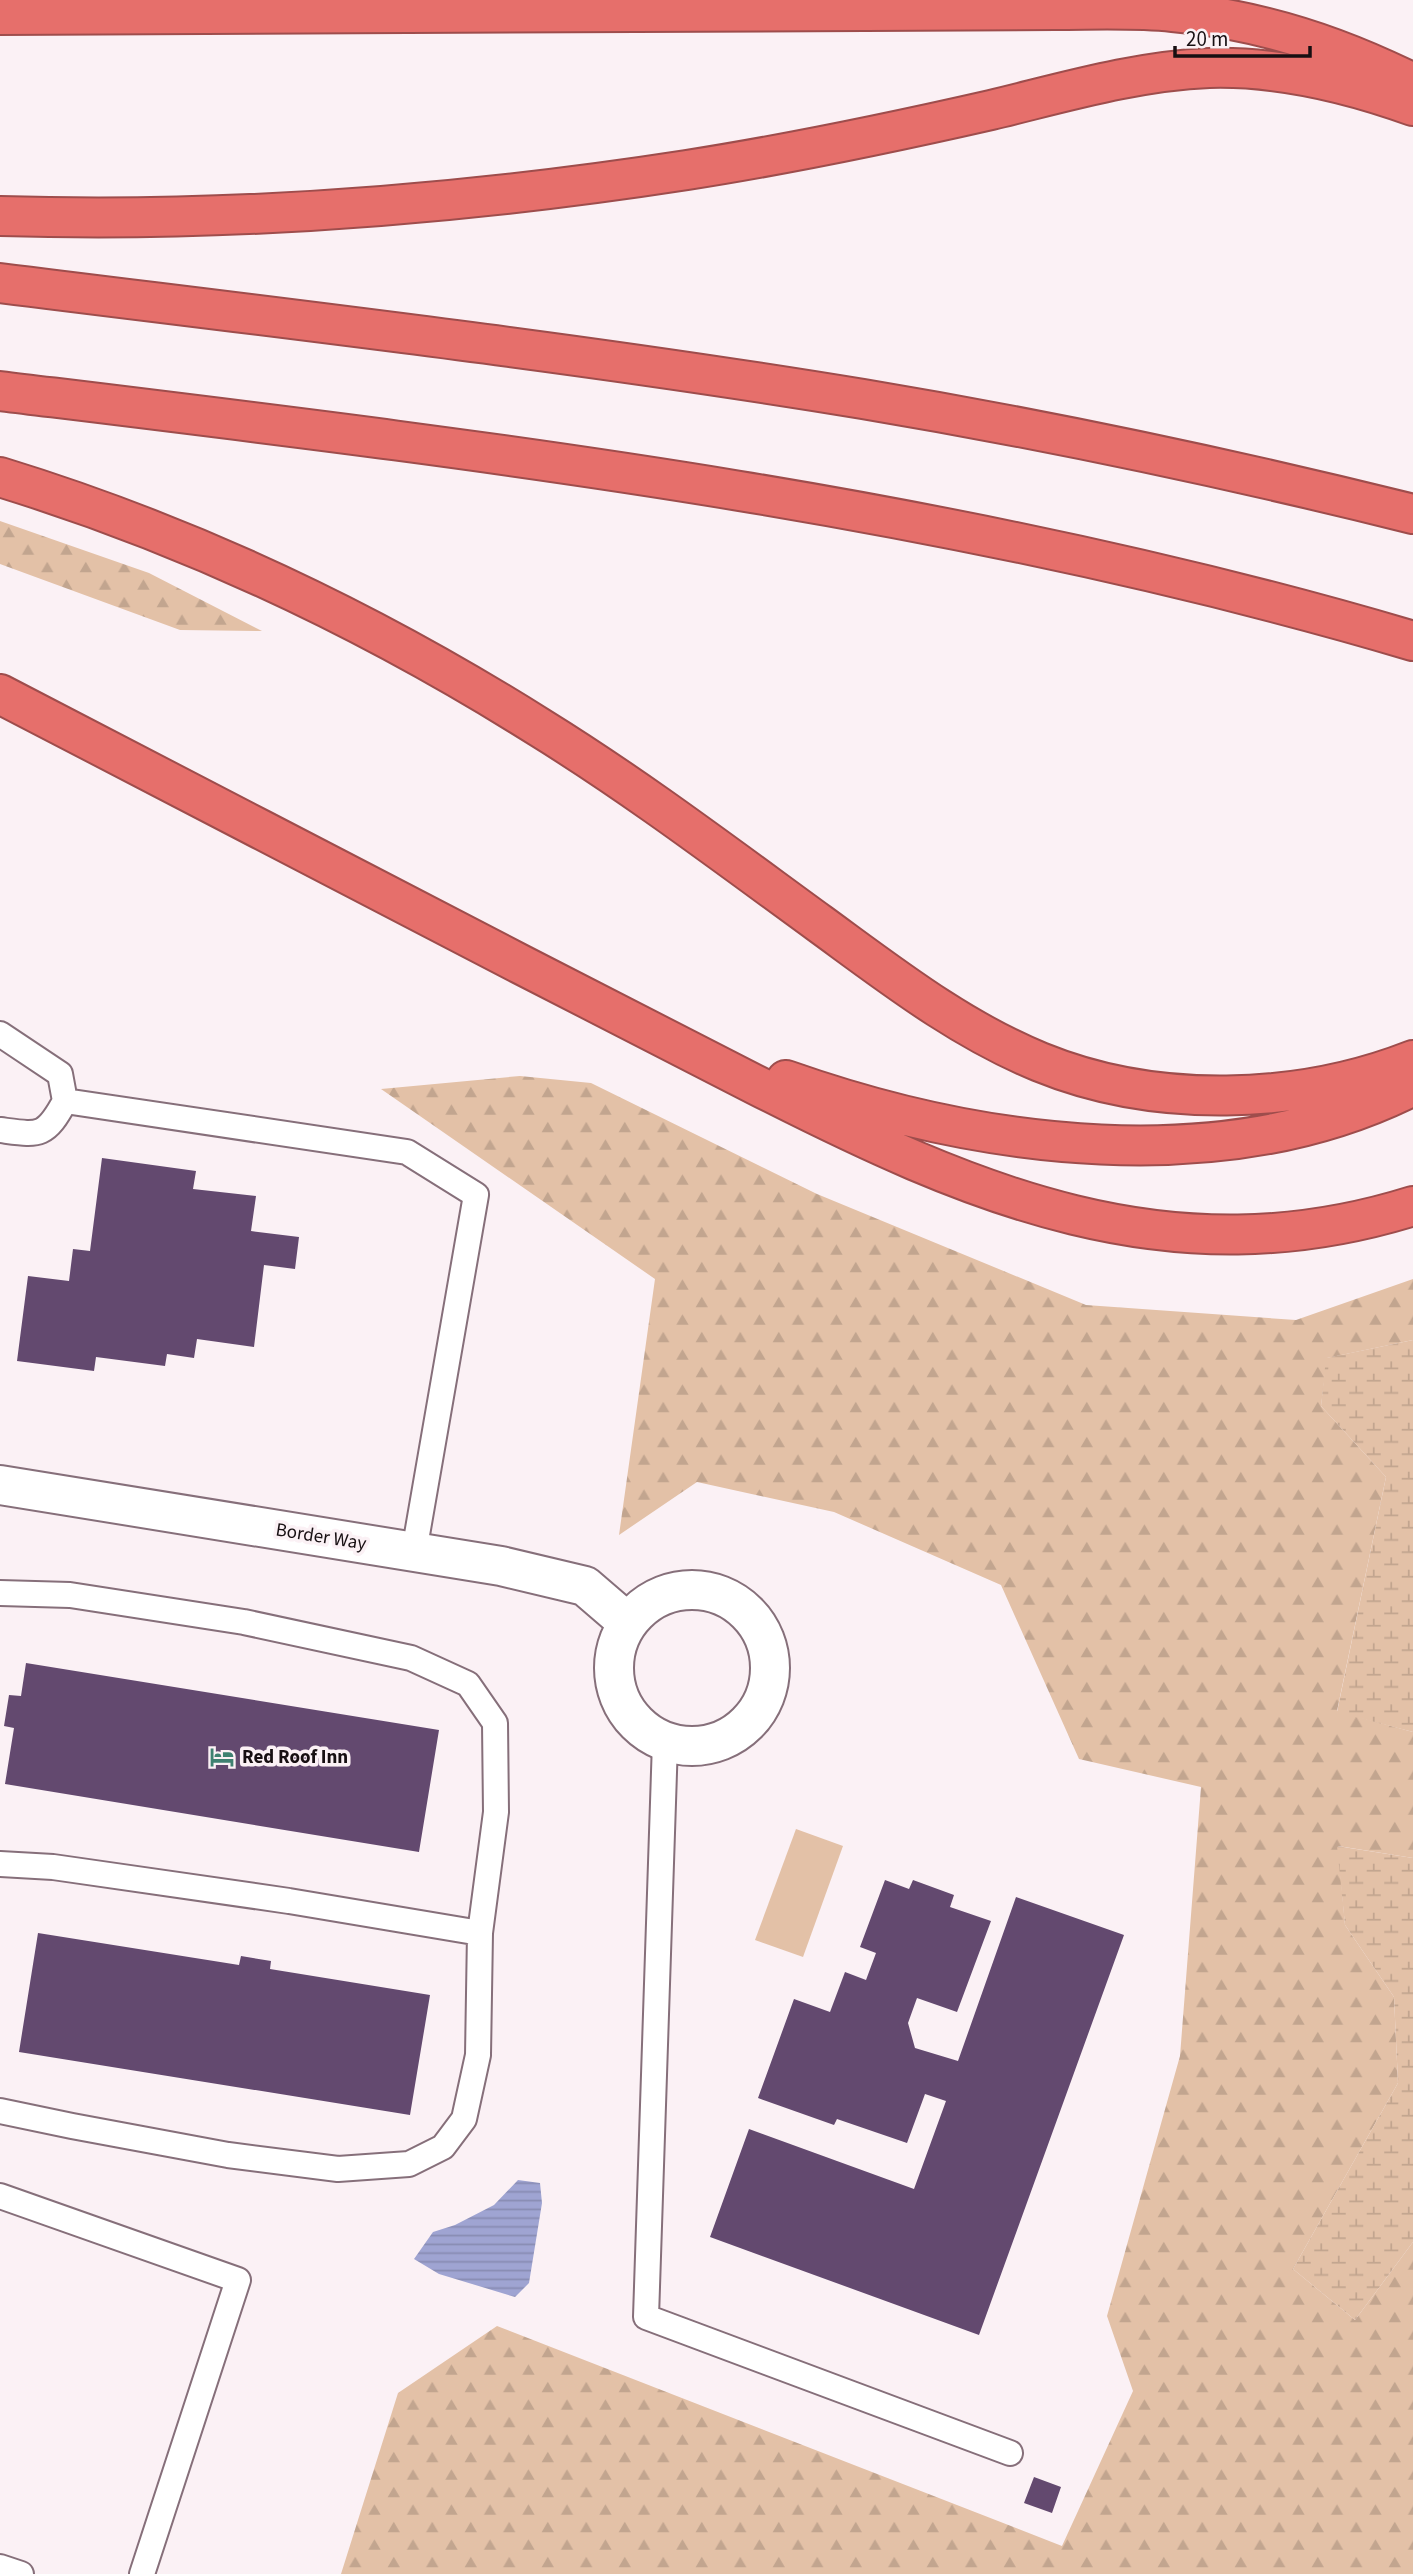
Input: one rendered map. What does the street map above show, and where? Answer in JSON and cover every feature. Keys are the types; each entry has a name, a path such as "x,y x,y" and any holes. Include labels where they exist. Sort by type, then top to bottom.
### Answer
{"highway":[{"path":"0,6 103,0"},
{"path":"0,15 1068,10 1172,12 1239,21 1304,37 1347,52 1413,83"},
{"path":"0,216 71,218 209,215 369,207 532,192 771,155 931,124 1091,86 1172,71 1250,69 1294,75 1338,83 1413,106"},
{"path":"0,283 534,350 865,400 1158,456 1413,514"},
{"path":"0,391 537,458 858,510 1018,540 1176,576 1413,640"},
{"path":"0,477 103,512 252,573 398,645 470,685 538,726 673,816 927,1000 982,1034 1041,1062 1070,1073 1133,1088 1211,1095 1289,1090 1329,1084 1366,1076 1413,1059"},
{"path":"0,694 568,989 884,1149 965,1182 1052,1210 1145,1228 1242,1235 1291,1233 1334,1226 1375,1218 1413,1206"},
{"path":"568,989 682,1041 795,1083 942,1124 1037,1138 1140,1146 1230,1140 1296,1129 1337,1117 1413,1086"}],"street":[{"name":"Border Way","path":"0,1485 501,1566 584,1586 628,1623"},
{"path":"699,1590 724,1597 747,1611 763,1633 771,1660 769,1686 758,1711 740,1731 716,1743 689,1747 665,1742 644,1731 627,1713 617,1692 613,1668 617,1644 628,1623 647,1604 671,1592 699,1590"}],"lane":[{"path":"0,1034 60,1074 65,1101 53,1123 35,1134 0,1130"},
{"path":"65,1101 407,1152 476,1195 414,1552"},
{"path":"0,1593 70,1595 244,1622 411,1658 468,1684 495,1723 496,1812 480,1933 478,2055 464,2119 443,2147 409,2164 324,2168 228,2155 0,2110"},
{"path":"665,1742 646,2317 1010,2453"},
{"path":"0,1864 53,1867 289,1901 480,1933"},
{"path":"0,2196 238,2280 142,2574"},
{"path":"0,2567 21,2574"}],"green space":[{"path":"0,521 149,573 262,631 180,630 0,564"},
{"path":"520,1076 591,1083 817,1194 1086,1305 1296,1320 1413,1279 1413,1340 1327,1358 1321,1406 1386,1477 1337,1711 1413,1732 1413,1858 1338,1846 1345,1925 1394,1997 1398,2083 1293,2269 1355,2320 1413,2242 1413,2574 341,2574 398,2393 497,2326 1062,2546 1133,2391 1107,2316 1180,2056 1201,1787 1079,1759 1001,1585 834,1512 697,1482 619,1535 655,1279 381,1089"},
{"path":"1413,1340 1413,1732 1337,1712 1386,1477 1321,1406 1326,1358"},
{"path":"796,1829 843,1846 803,1957 755,1940"},
{"path":"1337,1846 1413,1858 1413,2242 1355,2320 1293,2269 1398,2083 1394,1997 1345,1925"}],"water":[{"path":"518,2180 540,2183 542,2203 529,2283 515,2297 439,2274 414,2259 433,2232 455,2225 494,2205"}],"building":[{"path":"102,1158 196,1171 193,1189 256,1196 251,1231 299,1237 295,1269 264,1265 254,1347 197,1339 194,1358 167,1354 165,1366 96,1357 94,1371 17,1361 28,1276 69,1281 73,1249 90,1251"},
{"name":"Red Roof Inn","path":"26,1663 439,1730 419,1852 5,1784 14,1728 4,1726 9,1695 21,1696"},
{"path":"885,1880 909,1889 913,1880 954,1895 950,1907 991,1921 957,2012 917,1998 908,2023 915,2048 958,2061 1016,1897 1124,1935 979,2335 710,2237 749,2129 914,2189 946,2101 925,2094 907,2143 837,2119 834,2125 758,2098 794,1999 830,2012 845,1972 866,1980 876,1953 860,1947"},
{"path":"38,1933 239,1965 241,1956 271,1961 270,1969 430,1995 410,2115 19,2052"},
{"path":"1034,2477 1061,2487 1052,2513 1024,2503"}],"place":[{"name":"Red Roof Inn","path":"222,1757"}]}
